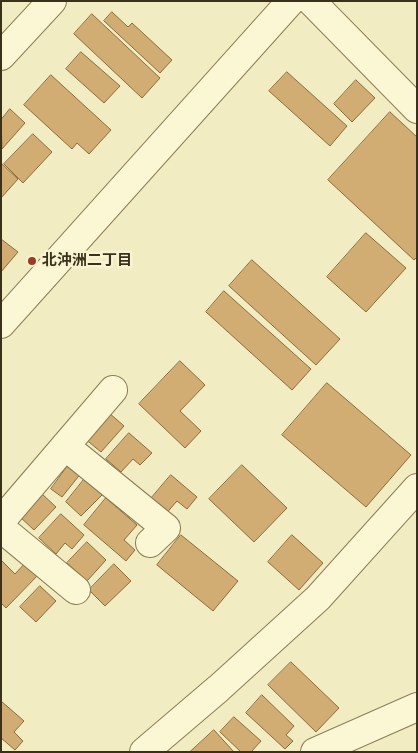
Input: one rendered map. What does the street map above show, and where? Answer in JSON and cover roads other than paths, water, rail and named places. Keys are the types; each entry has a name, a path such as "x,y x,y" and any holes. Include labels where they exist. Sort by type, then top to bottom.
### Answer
{"street":[{"path":"1,56 52,1"},
{"path":"1,324 291,1"},
{"path":"311,1 412,96"},
{"path":"1,521 114,390"},
{"path":"65,446 166,528 150,543"},
{"path":"147,751 318,598 417,488"},
{"path":"1,528 76,590"},
{"path":"315,752 417,707"}],"place":[{"name":"北沖洲二丁目","path":"32,261"}]}
